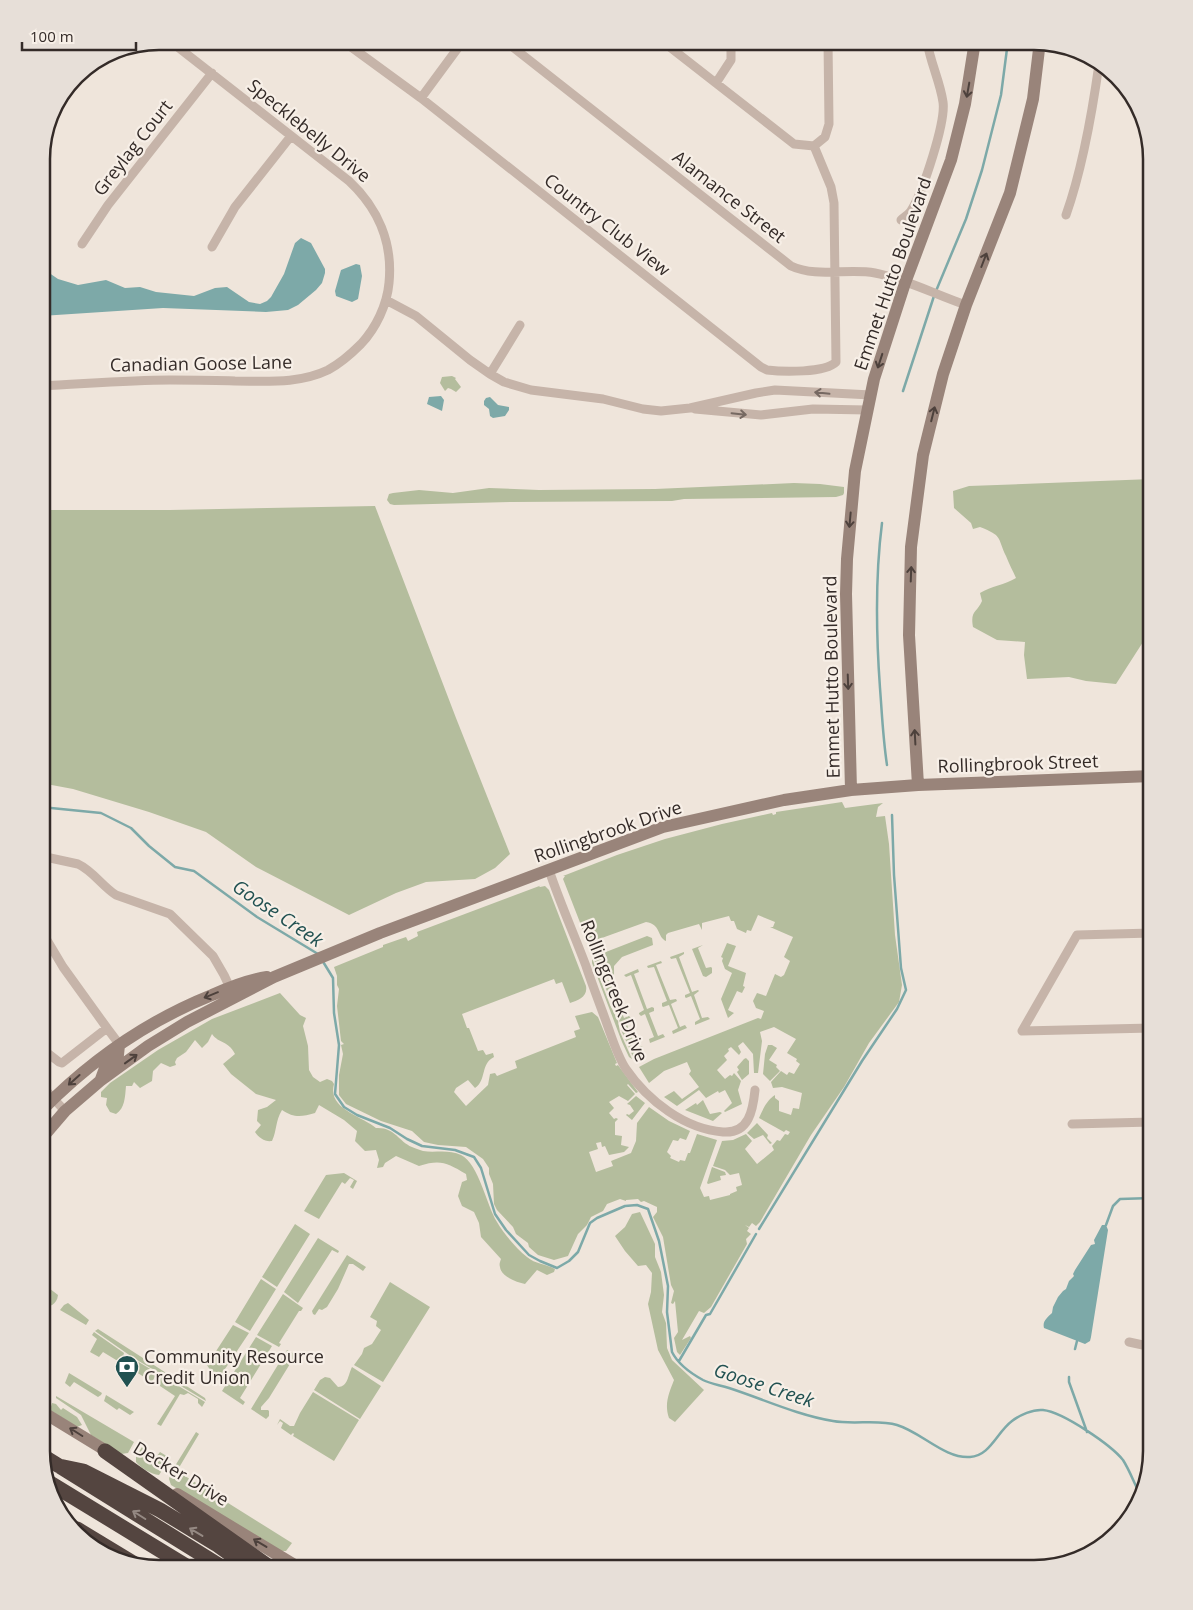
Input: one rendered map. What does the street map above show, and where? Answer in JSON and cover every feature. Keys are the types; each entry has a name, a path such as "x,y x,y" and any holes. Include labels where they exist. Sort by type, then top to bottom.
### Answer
{"highway":[{"path":"105,1450 261,1560"},
{"path":"51,1461 212,1560"},
{"path":"59,1466 83,1471 160,1510 239,1560"},
{"path":"56,1487 178,1560"}],"main road":[{"name":"Emmet Hutto Boulevard","path":"851,790 846,626 847,558 855,471 874,379 905,283 951,160 965,104 974,50"},
{"path":"918,785 909,648 911,547 923,455 943,374 966,305 1010,192 1033,99 1039,50"},
{"name":"Rollingbrook Street","path":"885,788 918,785 1143,776"},
{"name":"Rollingbrook Drive","path":"232,993 254,979 274,976 380,933 663,827 784,800 851,790 885,788"},
{"path":"50,1102 80,1074 119,1044 193,1002 232,993"},
{"path":"50,1129 65,1112 100,1081 232,993"},
{"path":"100,1081 105,1068 118,1055 119,1044"},
{"name":"Decker Drive","path":"50,1416 289,1560"}],"street":[{"name":"Specklebelly Drive","path":"182,50 359,190 375,212 385,236 390,262 386,300"},
{"name":"Country Club View","path":"355,50 421,98 761,367 772,370 819,369 832,366 836,362 835,272"},
{"path":"421,98 456,50"},
{"name":"Alamance Street","path":"516,50 791,266 806,272 874,273 966,305"},
{"path":"674,50 794,144 814,146 825,137 829,124 828,50"},
{"path":"716,83 729,65 731,50"},
{"path":"901,220 911,212 918,199 936,143 944,109 928,50"},
{"path":"1066,215 1085,146 1099,71"},
{"name":"Greylag Court","path":"82,244 108,205 212,73"},
{"path":"212,247 236,207 291,136"},
{"path":"814,146 831,187 834,217 835,272"},
{"path":"386,300 416,316 490,374 504,382 531,390 603,399 643,409 660,411 690,408 775,390 871,395"},
{"name":"Canadian Goose Lane","path":"50,386 123,381 286,381 305,378 328,370 347,358 366,338 380,315 386,300"},
{"path":"490,374 520,325"},
{"path":"690,408 761,415 813,409 868,410"},
{"path":"50,858 84,866 116,895 170,914 213,956 232,993"},
{"name":"Rollingcreek Drive","path":"549,870 613,1041 626,1070 640,1086 658,1104 681,1118 703,1128 728,1132 745,1126 750,1117 755,1090"},
{"path":"1143,933 1076,935 1022,1030 1143,1028"},
{"path":"50,945 63,967 119,1044"},
{"path":"50,1055 62,1063 107,1028"},
{"path":"50,1096 65,1112"},
{"path":"1072,1124 1143,1122"},
{"path":"1129,1342 1143,1346"}],"green space":[{"path":"452,376 456,378 461,387 456,392 448,388 445,391 440,383 442,377"},
{"path":"1143,479 1143,642 1116,684 1069,677 1027,679 1024,655 1025,642 997,640 973,627 973,614 982,601 980,593 1016,578 996,535 980,527 973,529 971,523 954,508 953,491 969,486"},
{"path":"794,483 844,487 844,493 836,497 684,499 672,501 394,505 390,504 387,500 389,494 419,490 453,493 489,488 539,490 655,489"},
{"path":"375,506 510,854 495,868 475,879 426,882 396,893 349,915 256,867 206,832 149,812 73,789 50,785 50,510"},
{"path":"842,802 845,808 883,803 878,807 876,817 885,816 889,844 895,935 902,985 899,1002 869,1043 844,1087 811,1135 760,1222 756,1226 752,1223 749,1227 745,1225 749,1228 747,1231 751,1234 746,1239 747,1244 711,1307 704,1313 699,1311 682,1340 690,1336 691,1338 680,1355 677,1352 674,1338 678,1332 675,1301 673,1304 671,1303 674,1291 671,1285 663,1237 653,1217 657,1212 657,1207 644,1201 641,1202 638,1199 626,1201 620,1199 607,1204 603,1211 591,1217 587,1225 578,1234 568,1256 554,1260 538,1255 529,1247 528,1243 516,1234 513,1227 497,1210 494,1204 493,1184 489,1168 483,1159 466,1147 424,1142 412,1131 381,1121 346,1104 339,1095 339,1075 343,1054 341,1045 344,1044 341,1041 337,1006 339,989 334,967 383,947 383,945 406,937 408,941 418,936 417,932 539,886 545,886 549,890 586,986 585,993 582,998 570,1003 562,982 556,984 554,979 462,1014 478,1051 483,1050 486,1055 493,1053 494,1057 487,1064 479,1085 475,1088 468,1080 456,1088 454,1092 466,1106 488,1085 490,1074 495,1073 497,1076 517,1068 515,1061 576,1037 574,1031 580,1029 575,1016 592,1012 598,1017 617,1063 615,1064 616,1066 618,1065 638,1092 636,1093 628,1084 635,1094 628,1101 619,1096 609,1102 614,1108 609,1113 614,1119 618,1119 615,1122 615,1135 622,1136 621,1145 629,1147 624,1152 609,1155 605,1146 602,1147 601,1142 596,1143 598,1149 589,1152 596,1172 613,1166 611,1161 631,1153 636,1141 637,1123 649,1107 669,1121 690,1131 686,1140 680,1138 678,1141 673,1140 667,1152 671,1156 670,1158 679,1162 680,1160 685,1161 697,1134 717,1140 700,1188 704,1197 709,1196 710,1200 730,1195 737,1191 736,1187 742,1185 739,1173 730,1175 725,1170 713,1166 722,1141 733,1140 746,1134 752,1141 745,1149 757,1164 774,1150 772,1146 777,1140 780,1141 785,1134 788,1135 790,1132 786,1130 784,1132 759,1118 767,1102 775,1095 775,1098 779,1101 779,1111 791,1115 793,1108 799,1109 802,1093 782,1087 773,1088 771,1082 781,1071 787,1075 789,1072 794,1074 800,1064 796,1061 797,1059 787,1053 796,1039 774,1027 760,1032 762,1041 758,1073 754,1073 753,1054 743,1042 738,1046 741,1052 739,1055 731,1047 728,1049 729,1051 724,1056 727,1060 717,1070 725,1079 734,1073 741,1081 738,1090 742,1104 725,1112 732,1103 725,1090 719,1093 718,1091 706,1098 699,1090 677,1106 664,1097 674,1091 682,1099 699,1087 689,1074 691,1071 687,1062 664,1071 649,1083 639,1067 654,1059 758,1018 761,1019 764,1011 756,1008 753,1001 757,993 766,996 775,974 781,977 784,975 790,961 784,957 793,937 770,927 773,927 775,922 758,915 751,931 747,930 746,933 737,929 734,921 731,921 729,916 702,923 702,930 699,924 668,933 666,941 661,937 654,925 646,922 588,943 563,879 565,876 563,876 665,839 722,824 772,813 773,815 776,812"},
{"path":"647,936 652,938 653,945 622,957 614,966 614,975 602,980 593,957"},
{"path":"727,943 736,946 728,966 746,973 743,986 745,987 742,993 737,991 728,1010 734,1013 728,1018 721,999 732,973 725,969 722,961 723,958 721,957"},
{"path":"703,945 698,948 706,968 712,968 712,973 706,977 703,976 692,949"},
{"path":"684,952 679,957 692,992 699,991 694,995 702,1018 708,1017 710,1019 695,1025 695,1022 700,1019 691,996 685,997 685,995 690,993 676,958 671,959 670,957"},
{"path":"592,958 632,1059 629,1057 622,1042 592,963"},
{"path":"661,961 662,963 656,965 670,1000 676,999 677,1001 671,1004 680,1027 685,1025 687,1028 673,1034 672,1031 678,1028 669,1005 662,1006 662,1003 667,1001 654,967 648,968 647,966"},
{"path":"638,969 639,972 634,974 647,1009 654,1008 654,1011 649,1013 658,1036 663,1034 665,1037 650,1043 649,1039 654,1037 645,1014 641,1016 639,1014 644,1010 631,975 626,977 624,975"},
{"path":"609,980 624,1018 629,1016 631,1018 626,1022 636,1048 642,1046 644,1051 643,1054 634,1059 603,982"},
{"path":"280,993 300,1015 306,1018 303,1026 308,1046 309,1070 313,1077 320,1082 327,1079 332,1081 334,1084 333,1093 341,1106 376,1128 392,1132 412,1147 423,1151 447,1152 461,1155 473,1167 493,1214 507,1236 527,1257 555,1269 554,1272 547,1275 537,1270 525,1284 503,1274 500,1265 501,1259 481,1237 479,1223 474,1212 462,1206 458,1196 462,1182 467,1180 466,1174 444,1163 419,1166 396,1156 385,1163 383,1167 377,1168 379,1160 376,1150 365,1151 355,1141 357,1131 344,1120 319,1105 315,1113 302,1116 294,1116 282,1110 272,1141 260,1138 255,1132 261,1125 257,1121 258,1110 267,1107 276,1100 256,1094 231,1074 223,1064 235,1054 229,1046 212,1034 202,1048 195,1040 186,1052 177,1058 176,1065 170,1067 161,1063 153,1071 152,1081 140,1088 134,1082 132,1086 126,1086 121,1109 116,1114 110,1112 106,1105 107,1098 101,1097 101,1092 110,1083 158,1050 212,1019"},
{"path":"768,1045 777,1048 769,1060 777,1065 776,1067 780,1071 770,1081 763,1074"},
{"path":"746,1058 749,1061 749,1074 742,1080 737,1072 739,1070 737,1067"},
{"path":"636,1096 645,1103 632,1120 626,1115 634,1111 627,1104"},
{"path":"703,1100 710,1114 722,1113 713,1121 685,1110"},
{"path":"757,1123 768,1135 767,1138 772,1143 770,1144 763,1135 754,1139 747,1133"},
{"path":"712,1167 725,1172 726,1175 720,1176 721,1180 708,1184 707,1183"},
{"path":"344,1173 357,1181 353,1189 350,1187 354,1180 350,1178 345,1184 342,1182 319,1219 304,1211 326,1175"},
{"path":"640,1212 655,1244 655,1257 661,1272 664,1295 662,1312 666,1323 667,1348 672,1360 704,1390 675,1422 669,1418 667,1408 670,1389 674,1380 658,1350 648,1304 652,1273 646,1265 638,1266 615,1236 625,1227 632,1214"},
{"path":"295,1224 310,1234 277,1287 262,1277"},
{"path":"318,1238 339,1251 338,1253 332,1250 298,1303 284,1292"},
{"path":"347,1255 366,1267 363,1271 353,1264 349,1264 338,1289 327,1307 322,1310 319,1309 315,1315 313,1314 312,1311"},
{"path":"261,1279 276,1289 250,1331 235,1322"},
{"path":"390,1282 430,1307 383,1382 354,1365 364,1348 372,1344 381,1330 376,1326 377,1321 370,1317"},
{"path":"50,1289 58,1295 50,1306"},
{"path":"283,1294 303,1308 299,1311 279,1343 281,1344 279,1347 257,1335"},
{"path":"68,1303 89,1320 86,1325 60,1310"},
{"path":"233,1325 249,1333 217,1381 207,1365"},
{"path":"98,1329 205,1398 206,1401 132,1357 95,1331"},
{"path":"94,1332 124,1353 121,1363 103,1352 99,1357 90,1352 97,1339 92,1335"},
{"path":"256,1337 272,1346 240,1398 245,1402 243,1405 222,1391"},
{"path":"287,1350 293,1353 293,1359 269,1398 261,1407 261,1410 269,1411 269,1416 266,1419 251,1409"},
{"path":"132,1358 157,1373 152,1382 125,1365"},
{"path":"352,1367 381,1386 360,1419 314,1390 320,1380 325,1377 330,1378 338,1387 344,1385"},
{"path":"69,1373 102,1393 101,1395 98,1397 74,1382 70,1387 65,1383"},
{"path":"162,1376 205,1402 202,1407 198,1403 198,1399 188,1393 180,1394 161,1426 157,1424 175,1396 157,1384"},
{"path":"313,1392 359,1420 334,1461 293,1436 293,1433 291,1435 281,1428 283,1423 280,1421 277,1425 280,1419 290,1426 294,1426"},
{"path":"106,1395 134,1412 130,1415 119,1408 117,1410 104,1401"},
{"path":"56,1396 134,1442 128,1453 121,1454 91,1435 81,1415 56,1398"},
{"path":"52,1403 56,1404 61,1410 63,1408 77,1417 82,1425 77,1427 50,1410"},
{"path":"196,1432 199,1434 177,1471 292,1543 286,1551 280,1551 171,1485 170,1474"},
{"path":"142,1447 157,1456 160,1452 170,1458 159,1475 146,1470 136,1462 136,1457"}],"water":[{"path":"301,238 311,243 325,269 325,273 322,283 316,290 298,305 288,310 266,312 163,308 50,315 50,274 58,279 78,285 106,280 125,288 140,287 156,292 194,296 215,288 227,287 249,302 260,304 271,297 284,274 295,243"},
{"path":"356,264 360,265 362,276 358,299 352,302 336,296 335,291 341,270"},
{"path":"441,396 444,400 442,411 427,404 429,397"},
{"path":"490,397 498,405 509,407 505,416 493,418 490,416 489,409 484,405 484,401"},
{"path":"1102,1225 1106,1225 1108,1230 1091,1337 1090,1341 1085,1344 1044,1328 1044,1323 1052,1313 1058,1297 1066,1289 1069,1281 1074,1276 1075,1270 1091,1245 1095,1244 1094,1240"}],"waterway":[{"path":"936,291 966,219 982,170 1001,95 1007,50"},
{"path":"903,391 934,296"},
{"path":"882,523 878,564 877,626 884,746 887,765"},
{"name":"Goose Creek","path":"50,808 101,813 131,828 149,846 175,867 194,871 257,917 318,954"},
{"path":"759,1229 862,1061 897,1009 906,990 901,968 894,875 892,815"},
{"name":"Goose Creek","path":"322,960 333,978 334,1013 339,1045 335,1094 344,1107 357,1115 390,1128 422,1146 455,1150 474,1157 481,1168 495,1214 506,1230 529,1255 557,1268 569,1261 578,1252 590,1223 597,1218 625,1206 637,1205 648,1209 659,1241 668,1286 667,1312 672,1352 682,1365 694,1375 709,1383 820,1418 841,1422 882,1422 897,1425 906,1428 951,1454 970,1457 977,1456 988,1448 1015,1419 1031,1411 1043,1410 1052,1412 1086,1430 1108,1446 1123,1460 1137,1487"},
{"path":"1106,1225 1113,1206 1120,1199 1143,1198"},
{"path":"679,1361 706,1315 710,1314 756,1234"},
{"path":"1075,1349 1077,1341"},
{"path":"1069,1377 1069,1382 1087,1432"}],"place":[{"name":"Community Resource Credit Union","path":"127,1388"}]}
